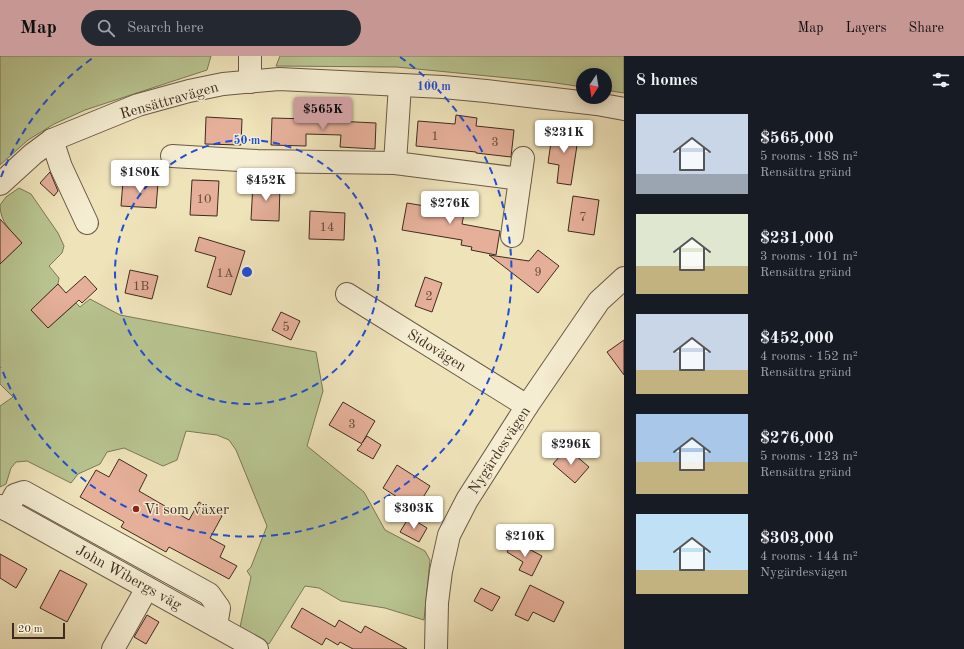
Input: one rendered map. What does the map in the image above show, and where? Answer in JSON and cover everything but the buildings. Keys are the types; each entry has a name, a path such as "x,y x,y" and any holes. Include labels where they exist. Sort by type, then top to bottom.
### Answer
{"street":[{"path":"250,56 250,82"},
{"name":"Rensättravägen","path":"0,184 33,154 52,140 146,103 189,91 223,84 279,79 400,84 486,91 597,104 624,109"},
{"path":"395,163 400,84"},
{"path":"52,140 61,167 87,222"},
{"path":"172,156 257,161 395,163 522,169 512,236"},
{"name":"Nygärdesvägen","path":"436,649 437,603 441,571 449,535 467,500 527,406 599,302 624,278"},
{"name":"Sidovägen","path":"347,294 527,406"},
{"path":"4,508 15,494 24,492 210,594 219,608 216,626"},
{"name":"John Wibergs väg","path":"4,508 257,649"},
{"path":"113,649 141,584 147,560"}],"green space":[{"path":"0,56 211,56 207,70 85,110 54,124 28,140 0,165"},
{"path":"280,56 624,56 624,93 612,91 612,68 576,68 576,86 397,67 276,66"},
{"path":"19,188 31,194 58,233 64,246 62,253 49,266 59,278 58,284 31,310 48,328 76,303 80,307 90,299 120,315 316,352 323,391 307,446 364,492 385,530 425,551 430,560 424,620 385,608 341,601 319,588 305,586 269,644 240,627 251,577 247,571 251,567 267,526 236,450 229,440 217,435 186,431 177,460 163,466 124,448 107,452 100,464 78,474 71,483 27,461 16,462 11,468 6,484 0,487 0,406 13,397 0,384 0,264 22,243 4,221 0,211 0,205 6,197"}],"place":[{"name":"Vi som växer","path":"136,509"}]}
